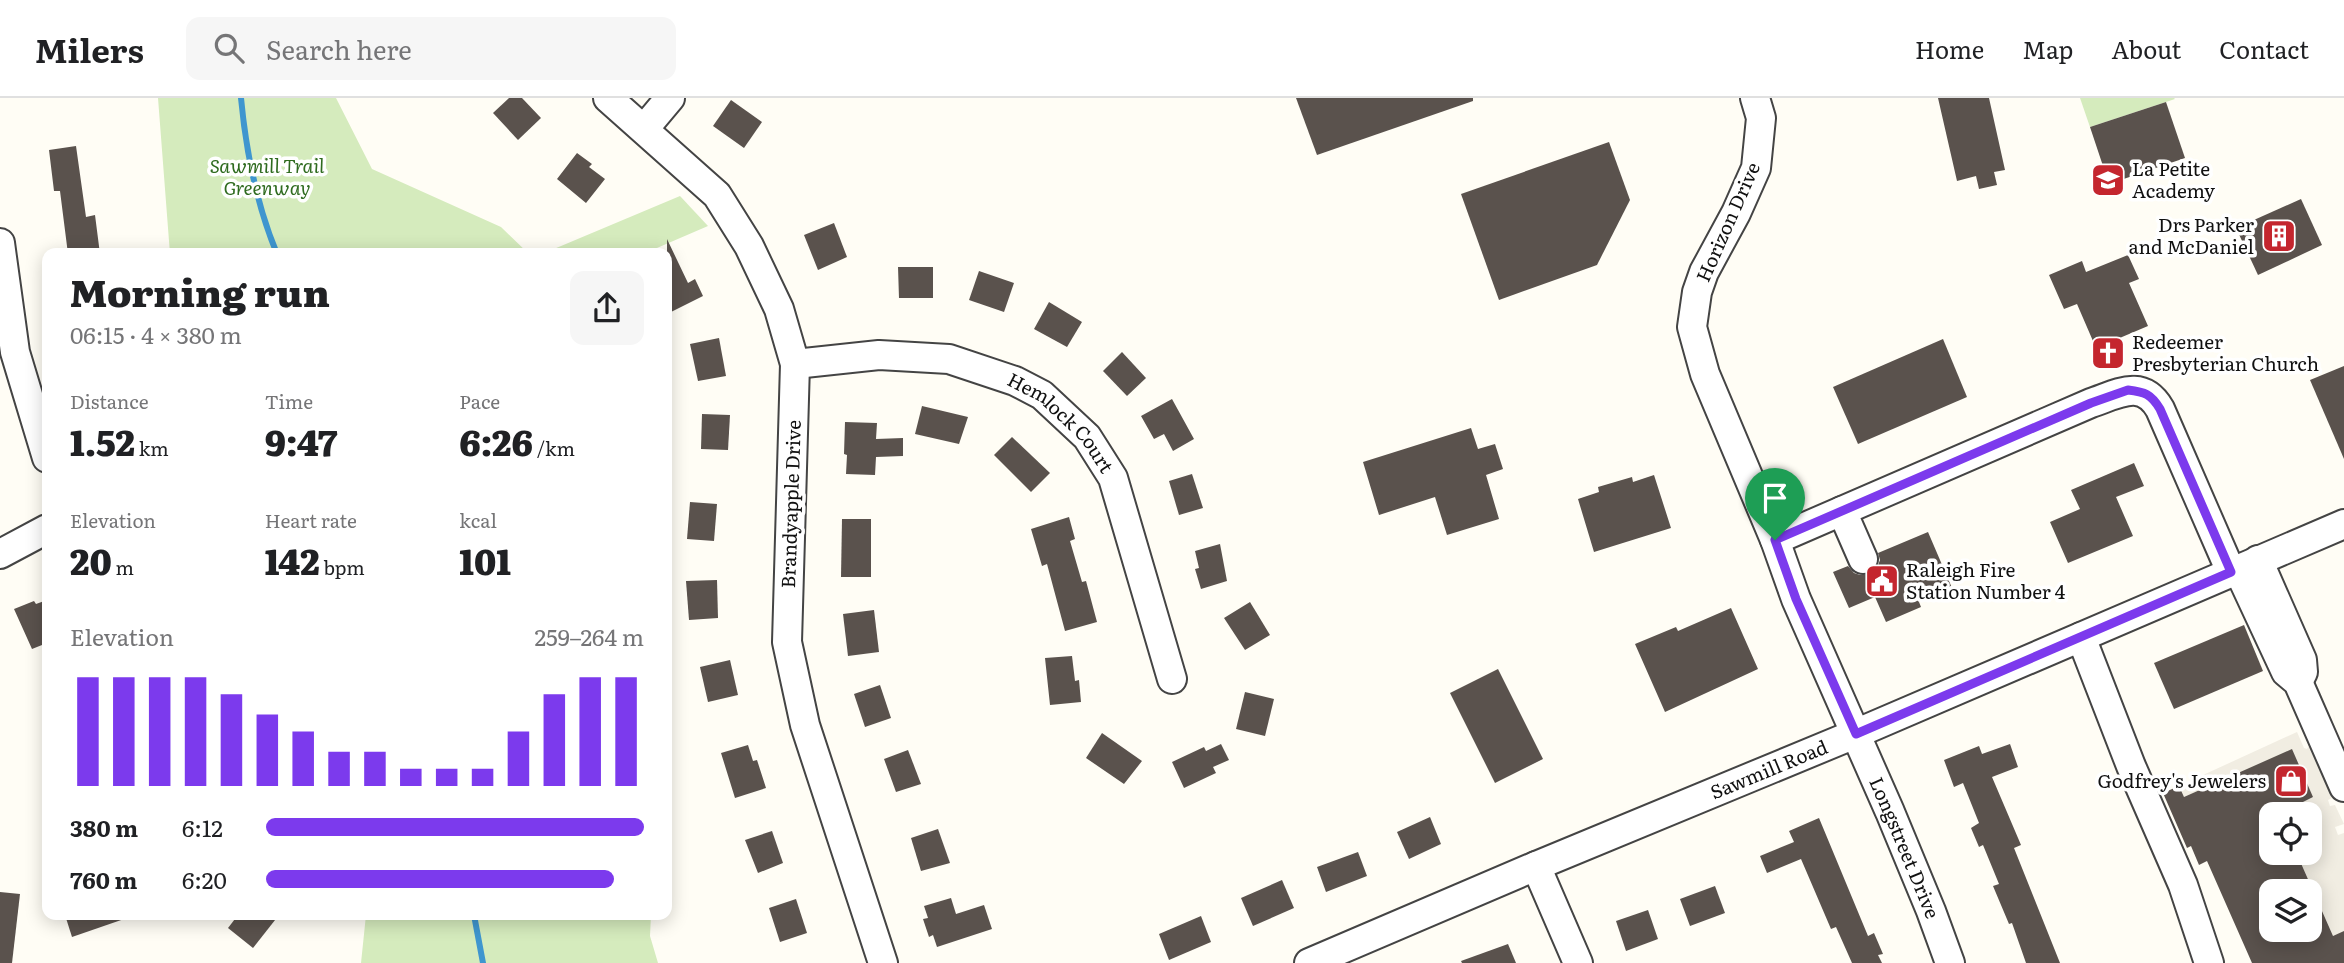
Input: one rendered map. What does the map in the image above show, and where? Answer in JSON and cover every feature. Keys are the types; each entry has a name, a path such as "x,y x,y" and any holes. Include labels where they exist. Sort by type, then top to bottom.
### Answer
{"street":[{"name":"Brandyapple Drive","path":"608,98 717,195 749,246 779,309 795,364 787,642 805,725 883,963"},
{"path":"644,129 670,98"},
{"name":"Horizon Drive","path":"1755,98 1761,118 1756,168 1736,213 1704,272 1697,292 1692,327 1705,374 1775,540 1796,599 1856,734"},
{"path":"0,243 15,352 42,441"},
{"name":"Hemlock Court","path":"795,364 879,355 949,359 1015,381 1042,395 1087,437 1113,478 1172,679"},
{"path":"1775,540 2091,403 2128,390 2141,391 2152,396 2160,409 2242,567 2286,672 2298,682 2344,788"},
{"path":"1842,511 1863,559"},
{"name":"Sawmill Road","path":"1309,963 1856,734 2344,524"},
{"path":"0,554 42,532"},
{"path":"2081,637 2131,766 2183,885 2209,963"},
{"name":"Longstreet Drive","path":"1856,734 1931,911 1950,963"},
{"path":"1536,866 1578,963"}],"green space":[{"name":"Sawmill Trail Greenway","path":"158,98 336,98 372,169 501,227 523,248 170,248"},
{"path":"2080,98 2174,98 2175,99 2090,127"},
{"path":"680,196 708,226 657,248 556,248"},
{"path":"365,920 651,920 650,936 658,963 361,963"}],"shaded area":[{"path":"2297,732 2304,748 2309,746 2332,798 2328,800 2330,806 2335,805 2344,824 2335,827 2338,835 2344,833 2344,932 2333,936 2322,911 2322,879 2308,879 2302,865 2322,865 2322,802 2303,802 2313,797 2292,750 2184,797 2179,786"}],"building":[{"path":"509,98 522,98 541,118 518,140 493,113"},
{"path":"1296,98 1473,98 1473,101 1317,155"},
{"path":"1938,98 1989,98 2005,170 1994,172 1997,185 1979,189 1976,176 1957,181"},
{"path":"731,100 762,122 744,148 713,126"},
{"path":"2166,102 2185,158 2109,184 2090,127"},
{"path":"1609,142 1630,200 1597,265 1499,300 1461,194"},
{"path":"76,146 86,217 95,215 99,248 67,248 60,191 54,191 49,150"},
{"path":"577,153 592,164 589,167 605,179 586,203 557,179"},
{"name":"Drs Parker and McDaniel","path":"2301,199 2322,245 2258,275 2236,228"},
{"path":"834,223 847,257 818,270 804,235"},
{"path":"672,249 688,283 695,279 703,296 672,312"},
{"path":"2128,255 2139,279 2129,283 2148,326 2096,348 2077,304 2064,309 2049,275 2082,261 2086,272"},
{"path":"898,267 933,267 933,298 899,298"},
{"path":"979,271 1014,283 1004,312 969,300"},
{"path":"1049,302 1082,322 1067,347 1034,329"},
{"path":"719,338 726,376 698,381 690,344"},
{"path":"1943,339 1967,397 1858,444 1833,387"},
{"path":"1122,352 1146,378 1127,396 1103,371"},
{"path":"2344,366 2344,459 2310,380"},
{"path":"1172,399 1194,439 1173,451 1164,434 1154,439 1141,416"},
{"path":"922,406 968,417 959,444 915,434"},
{"path":"702,414 730,415 728,450 701,449"},
{"path":"845,422 877,423 876,439 903,438 903,456 876,457 875,475 846,474"},
{"path":"1471,428 1478,449 1495,444 1503,469 1486,475 1499,519 1447,535 1435,497 1379,515 1363,462"},
{"path":"1012,437 1050,473 1031,492 994,455"},
{"path":"2134,463 2144,486 2116,497 2133,536 2068,563 2050,522 2080,509 2071,490"},
{"path":"1192,474 1203,508 1179,515 1169,481"},
{"path":"1654,475 1671,528 1594,552 1578,499 1599,492 1598,487 1632,477 1633,482"},
{"path":"690,502 717,504 714,541 687,539"},
{"path":"1069,517 1075,539 1070,541 1082,582 1086,581 1097,622 1065,631 1047,564 1042,566 1031,529"},
{"path":"842,519 871,519 871,577 841,577"},
{"path":"1928,532 1952,588 1919,602 1921,607 1886,622 1875,597 1849,608 1833,572 1848,566 1854,573 1869,574 1877,568 1880,560 1878,553"},
{"path":"1220,544 1227,581 1201,589 1195,569 1199,568 1195,551"},
{"path":"717,580 718,618 689,620 686,581"},
{"path":"34,601 36,604 42,602 42,645 32,649 14,609"},
{"path":"1250,602 1270,635 1245,650 1224,618"},
{"path":"1731,608 1758,669 1665,712 1635,644 1676,627 1678,631"},
{"path":"874,610 879,652 848,656 843,614"},
{"path":"2244,625 2263,671 2174,709 2154,663"},
{"path":"1072,656 1075,681 1079,680 1081,702 1050,705 1045,658"},
{"path":"730,660 738,695 708,702 700,667"},
{"path":"1498,669 1543,759 1495,783 1450,693"},
{"path":"880,685 891,718 865,727 854,694"},
{"path":"1245,692 1274,699 1265,736 1236,729"},
{"path":"1102,733 1142,761 1124,784 1086,758"},
{"path":"1221,744 1229,760 1213,767 1216,773 1184,788 1172,762 1204,747 1206,751"},
{"path":"2010,744 2018,767 1992,777 2021,845 2014,848 2060,963 2026,963 2012,923 2009,924 1993,886 1999,884 1983,845 1979,847 1971,828 1979,823 1963,783 1954,787 1944,760 1979,746 1982,754"},
{"path":"748,745 753,761 757,760 766,788 735,798 721,753"},
{"path":"2292,749 2313,797 2303,802 2259,802 2259,865 2302,865 2308,879 2259,879 2259,942 2322,942 2322,911 2333,936 2344,931 2344,963 2252,963 2207,861 2199,865 2191,846 2187,848 2163,793 2179,786 2184,797"},
{"path":"908,750 921,784 896,792 884,759"},
{"path":"1430,817 1441,844 1409,859 1397,832"},
{"path":"1819,818 1868,936 1874,933 1883,954 1878,955 1882,963 1852,963 1836,927 1831,929 1801,859 1767,873 1760,856 1794,842 1789,831"},
{"path":"938,829 950,863 921,871 911,838"},
{"path":"772,831 783,863 758,873 745,840"},
{"path":"1358,852 1367,876 1326,892 1317,867"},
{"path":"1282,880 1294,908 1253,926 1241,898"},
{"path":"1715,886 1725,913 1690,926 1680,899"},
{"path":"0,892 20,894 12,963 0,963"},
{"path":"951,898 956,914 984,905 992,929 937,947 933,935 929,937 923,919 928,918 924,906"},
{"path":"796,899 807,933 780,942 769,908"},
{"path":"1648,910 1658,939 1626,951 1616,921"},
{"path":"1201,916 1211,942 1169,960 1159,934"},
{"path":"67,920 121,920 72,937"},
{"path":"234,920 275,920 253,948 228,928"},
{"path":"1508,944 1516,963 1461,961"}],"waterway":[{"path":"241,98 253,177 275,248"},
{"path":"475,920 483,963"}],"place":[{"name":"La Petite Academy","path":"2108,180"},
{"name":"Drs Parker and McDaniel","path":"2279,236"},
{"name":"Redeemer Presbyterian Church","path":"2108,353"},
{"name":"Raleigh Fire Station Number 4","path":"1882,581"},
{"name":"Godfrey's Jewelers","path":"2291,781"}],"route":[{"path":"2128,390 2141,391 2152,396 2160,409 2231,572 1856,734 1815,646 1775,540 2091,403 2128,390"}]}
